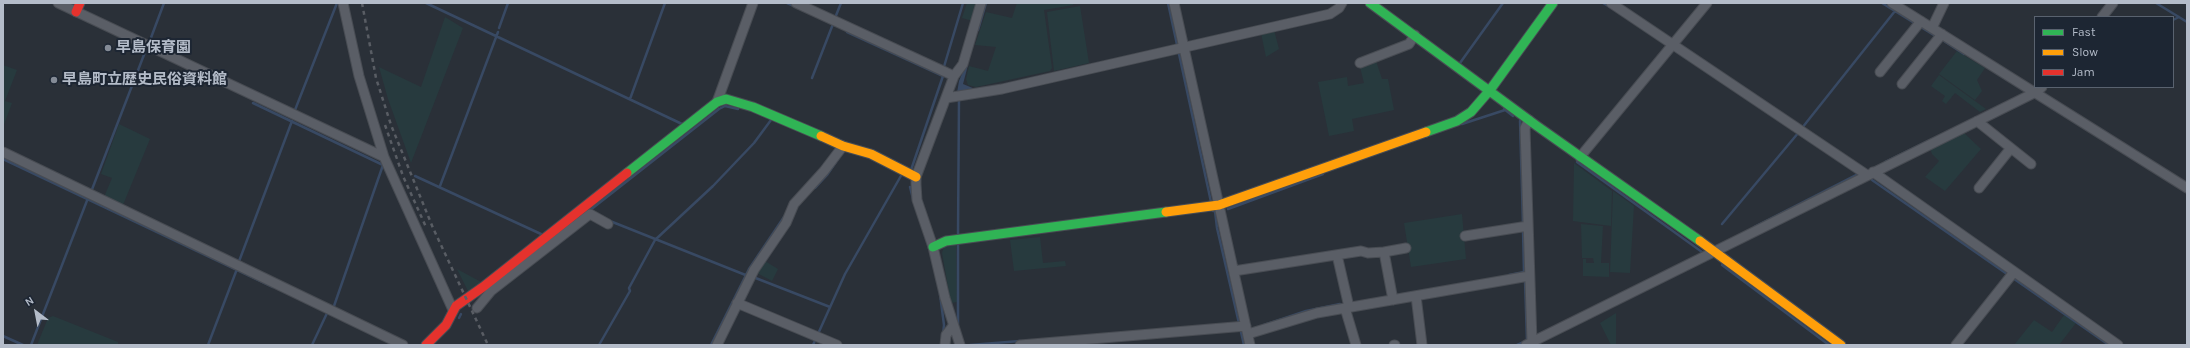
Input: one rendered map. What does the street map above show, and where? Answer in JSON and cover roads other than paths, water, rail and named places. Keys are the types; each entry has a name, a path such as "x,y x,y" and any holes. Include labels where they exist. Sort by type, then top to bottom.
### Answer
{"street":[{"path":"58,3 384,157"},
{"path":"76,12 80,3"},
{"path":"343,3 359,76 384,157 453,310"},
{"path":"717,102 753,3"},
{"path":"796,3 947,73"},
{"path":"947,73 963,64 981,3"},
{"path":"1174,3 1180,49 1234,271 1243,328 1250,345"},
{"path":"946,98 959,97 1180,49 1330,14 1339,8 1342,3"},
{"path":"1370,3 1580,157 1715,252 1840,345"},
{"path":"933,247 946,241 1219,205 1457,121 1471,112 1490,90 1553,3"},
{"path":"1611,3 1671,45 1870,174 2012,274 2118,345"},
{"path":"1580,157 1706,3"},
{"path":"1892,3 1942,34 2034,86"},
{"path":"1932,28 1944,3"},
{"path":"2103,16 2113,3"},
{"path":"1880,72 1921,21"},
{"path":"1902,84 1942,34"},
{"path":"1360,62 1409,44 1415,35"},
{"path":"947,73 946,98 911,174 915,193 933,247 953,326 960,345"},
{"path":"1529,120 1525,128 1528,226 1527,276 1530,344 2039,89 2187,188"},
{"path":"426,345 446,325 453,310 488,288 523,262 585,213 717,102 726,99 753,107 843,146 871,154 911,174"},
{"path":"1977,121 2031,164"},
{"path":"716,345 751,277 786,223 796,200 824,171 843,146"},
{"path":"1979,188 2011,148"},
{"path":"3,152 403,345"},
{"path":"585,213 590,214 608,224"},
{"path":"1465,236 1528,226"},
{"path":"1234,271 1361,251 1368,253 1384,252 1406,248"},
{"path":"1384,252 1393,297"},
{"path":"1337,255 1356,345"},
{"path":"1956,345 2012,274"},
{"path":"1020,345 1243,328 1347,305 1393,297 1416,296 1527,276"},
{"path":"477,308 488,288"},
{"path":"1416,296 1422,345"},
{"path":"737,303 837,345"},
{"path":"945,345 946,335 953,326"}],"water":[{"path":"966,64 968,65 963,84 975,89 957,93 959,81"}],"waterway":[{"path":"149,43 164,3"},
{"path":"295,110 337,3"},
{"path":"426,3 682,124"},
{"path":"499,28 508,3"},
{"path":"630,99 665,3"},
{"path":"787,3 794,6"},
{"path":"835,18 841,3"},
{"path":"943,70 963,3"},
{"path":"978,30 986,3"},
{"path":"1168,3 1211,202"},
{"path":"1460,63 1503,3"},
{"path":"1603,3 1610,7"},
{"path":"1882,3 1937,37"},
{"path":"2156,3 2187,22"},
{"path":"1802,128 1895,11"},
{"path":"2174,20 2179,17"},
{"path":"812,78 833,24"},
{"path":"440,186 498,32"},
{"path":"847,32 943,76 911,170"},
{"path":"1941,39 1964,54"},
{"path":"91,192 147,47"},
{"path":"958,235 959,98"},
{"path":"253,103 383,165"},
{"path":"589,211 719,109 725,106 738,109"},
{"path":"1504,109 1513,116"},
{"path":"1462,124 1505,110"},
{"path":"599,345 630,291 629,288 655,240 713,186 754,143 771,120"},
{"path":"238,264 292,121"},
{"path":"1520,121 1523,225"},
{"path":"1722,224 1799,132"},
{"path":"1885,162 1932,139"},
{"path":"815,188 827,175 840,156"},
{"path":"3,159 273,287"},
{"path":"1577,162 1702,252"},
{"path":"332,308 334,306 383,165"},
{"path":"813,345 845,274 902,174"},
{"path":"1228,209 1323,174"},
{"path":"1754,227 1856,175"},
{"path":"415,176 541,234"},
{"path":"1872,180 2109,345"},
{"path":"910,187 913,199"},
{"path":"31,345 88,198"},
{"path":"1213,211 1215,211 1217,228 1244,345"},
{"path":"711,345 749,269 784,217"},
{"path":"610,221 748,276"},
{"path":"1523,230 1524,273"},
{"path":"958,243 958,324"},
{"path":"1722,265 1829,345"},
{"path":"208,345 237,269"},
{"path":"1509,275 1524,272"},
{"path":"753,277 830,307"},
{"path":"1525,280 1527,341"},
{"path":"940,294 944,325 943,335"},
{"path":"1264,325 1306,311 1340,304"},
{"path":"312,345 328,311"},
{"path":"459,318 461,314"},
{"path":"3,336 23,345"},
{"path":"970,345 1020,341"},
{"path":"1517,345 1524,342"}],"railway":[{"path":"362,3 376,78 391,125 433,228 488,345"},
{"path":"385,125 403,176 426,227"}],"place":[{"name":"早島保育園","path":"108,48"},
{"name":"早島町立歴史民俗資料館","path":"54,80"}]}
